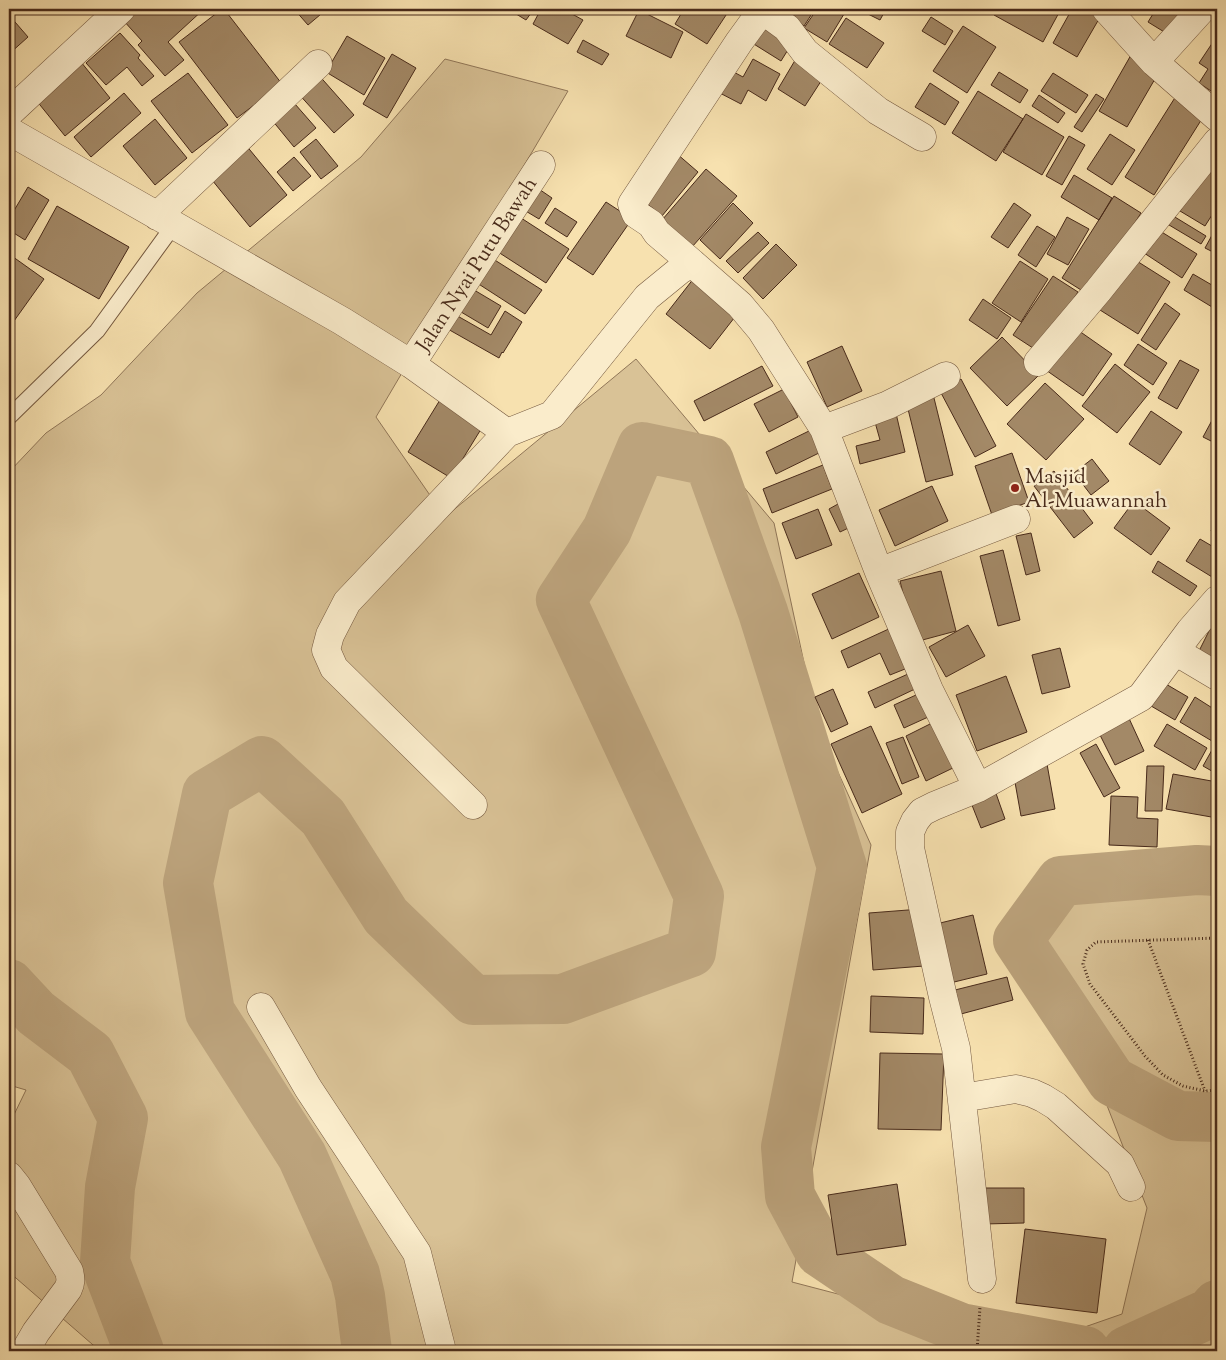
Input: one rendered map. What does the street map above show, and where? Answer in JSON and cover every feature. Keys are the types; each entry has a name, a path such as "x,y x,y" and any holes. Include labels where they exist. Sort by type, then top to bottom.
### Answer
{"street":[{"path":"9,113 121,9"},
{"path":"922,137 878,111 805,52 787,28 762,9 632,204 636,214 651,224 657,233 740,305 761,330 824,429 879,572 929,690 978,788"},
{"path":"1106,9 1154,62 1217,117"},
{"path":"1154,62 1202,9"},
{"path":"165,220 318,64"},
{"path":"9,131 342,320 411,364 507,433"},
{"path":"1038,362 1098,291 1217,142"},
{"name":"Jalan Nyai Putu Bawah","path":"411,364 541,165"},
{"path":"473,805 334,668 326,650 330,635 346,602 507,433 552,415 647,297 680,270 692,263"},
{"path":"824,429 888,405 946,376"},
{"path":"879,572 1016,519"},
{"path":"982,1279 956,1048 910,848 910,832 922,812 978,788 1140,697 1190,631 1217,600"},
{"path":"1176,651 1217,676"},
{"path":"261,1007 308,1088 417,1253 442,1351"},
{"path":"962,1098 1016,1089 1043,1098 1056,1106 1120,1164 1132,1187"},
{"path":"9,1176 69,1271 71,1278 71,1284 68,1289 36,1332 25,1351"}],"lane":[{"path":"9,417 97,331 165,220"}],"path":[{"path":"1217,938 1096,942 1087,950 1083,964 1090,984 1145,1056 1163,1075 1183,1086 1206,1091 1217,1090"},
{"path":"1148,940 1206,1091"},
{"path":"977,1351 979,1327"},
{"path":"731,1351 750,1348 762,1351"}],"shaded area":[{"path":"445,59 568,91 376,417 445,517 636,359 774,523 818,728 871,845 792,1282 1033,1345 1122,1314 1147,1208 1030,908 1217,857 1217,1351 100,1351 9,1272 9,1125 26,1090 9,1085 9,472 46,433 101,395 197,293 361,157"}],"building":[{"path":"136,9 204,9 168,42 184,60 165,76 138,45 142,41 123,20"},
{"path":"224,9 282,84 237,118 179,42"},
{"path":"294,9 327,9 308,25"},
{"path":"508,9 534,9 526,20"},
{"path":"541,9 563,9 583,20 568,44 533,24"},
{"path":"684,9 730,9 707,44 675,24"},
{"path":"777,9 815,9 804,26"},
{"path":"817,9 837,9 844,14 827,42 804,28"},
{"path":"858,9 886,9 880,20"},
{"path":"998,9 1061,9 1043,42 994,15"},
{"path":"1072,9 1097,9 1103,12 1077,57 1053,43"},
{"path":"1156,9 1191,9 1174,38 1148,22"},
{"path":"639,10 683,32 671,58 626,36"},
{"path":"9,15 28,37 9,54"},
{"path":"931,17 953,31 945,45 922,31"},
{"path":"846,18 884,43 867,68 829,44"},
{"path":"763,19 794,40 781,61 749,41"},
{"path":"963,26 996,47 967,93 933,71"},
{"path":"120,33 140,55 138,58 154,76 142,86 127,67 106,85 86,63"},
{"path":"347,36 385,58 364,95 326,72"},
{"path":"1217,36 1217,95 1199,83 1208,69 1199,63"},
{"path":"583,40 609,54 602,65 577,52"},
{"path":"392,54 416,68 387,118 363,104"},
{"path":"1131,55 1159,72 1127,127 1099,111"},
{"path":"797,57 825,75 805,106 778,89"},
{"path":"753,59 780,74 766,101 748,90 741,104 716,91 728,69 743,77"},
{"path":"81,62 110,98 65,136 36,100"},
{"path":"316,72 354,115 334,133 296,91"},
{"path":"999,72 1028,90 1020,103 991,85"},
{"path":"188,73 228,125 192,153 151,101"},
{"path":"1053,73 1088,95 1076,113 1041,91"},
{"path":"930,83 959,102 945,125 915,107"},
{"path":"978,91 1023,119 996,161 952,133"},
{"path":"124,93 141,113 91,157 74,137"},
{"path":"1096,94 1104,99 1082,132 1074,127"},
{"path":"1039,95 1065,113 1058,123 1032,106"},
{"path":"288,96 316,128 294,147 267,114"},
{"path":"1176,96 1205,114 1154,195 1125,177"},
{"path":"1026,114 1064,137 1042,175 1003,152"},
{"path":"155,119 187,158 155,185 123,146"},
{"path":"1110,134 1135,150 1112,185 1087,169"},
{"path":"1069,136 1085,145 1062,185 1046,176"},
{"path":"316,139 338,166 321,179 300,152"},
{"path":"245,144 287,195 250,227 208,175"},
{"path":"1217,151 1217,207 1205,226 1180,211"},
{"path":"676,153 698,172 662,216 639,197"},
{"path":"294,157 311,176 293,191 277,172"},
{"path":"706,169 737,196 692,247 662,220"},
{"path":"1074,175 1112,198 1099,220 1061,197"},
{"path":"533,185 552,198 539,219 519,207"},
{"path":"28,187 49,200 25,240 9,230 9,219"},
{"path":"1114,196 1141,213 1089,295 1062,278"},
{"path":"606,202 632,219 593,275 567,258"},
{"path":"733,203 753,223 720,259 700,240"},
{"path":"1014,203 1031,215 1008,248 991,237"},
{"path":"57,206 129,247 99,299 28,259"},
{"path":"555,208 577,222 567,237 545,223"},
{"path":"1165,211 1206,236 1201,244 1159,219"},
{"path":"518,216 569,249 546,283 495,250"},
{"path":"1067,217 1089,229 1068,265 1047,254"},
{"path":"1037,226 1055,237 1036,267 1018,255"},
{"path":"1152,226 1197,254 1182,278 1138,249"},
{"path":"1217,226 1217,254 1205,248"},
{"path":"758,232 769,243 738,273 726,261"},
{"path":"776,244 797,265 763,299 743,278"},
{"path":"9,254 44,279 9,328"},
{"path":"490,257 542,290 525,314 474,281"},
{"path":"1132,258 1170,282 1138,334 1100,310"},
{"path":"1020,261 1048,279 1021,322 992,303"},
{"path":"1193,274 1217,288 1217,310 1184,290"},
{"path":"1053,276 1078,292 1039,352 1013,335"},
{"path":"694,278 738,313 710,349 666,314"},
{"path":"464,284 501,306 488,328 451,306"},
{"path":"983,299 1011,318 997,339 969,320"},
{"path":"1165,303 1180,314 1156,350 1141,340"},
{"path":"505,311 522,322 499,358 446,328 454,314 491,335"},
{"path":"1072,326 1112,354 1083,396 1043,368"},
{"path":"1002,337 1039,375 1007,406 970,368"},
{"path":"1138,344 1167,363 1153,385 1124,365"},
{"path":"842,346 862,391 827,407 807,362"},
{"path":"1180,360 1199,370 1177,409 1158,398"},
{"path":"1115,364 1150,392 1117,433 1082,406"},
{"path":"762,366 773,386 704,421 694,401"},
{"path":"961,379 996,446 975,457 940,391"},
{"path":"1045,383 1084,419 1046,460 1007,424"},
{"path":"784,389 798,417 769,432 754,404"},
{"path":"933,394 953,475 926,482 906,401"},
{"path":"443,395 486,421 451,478 408,452"},
{"path":"895,409 905,452 860,464 856,446 880,440 873,415"},
{"path":"1151,411 1182,432 1160,465 1129,444"},
{"path":"1217,411 1217,444 1203,437"},
{"path":"811,430 821,452 776,474 766,452"},
{"path":"1012,453 1029,502 992,515 975,466"},
{"path":"1092,459 1109,481 1091,495 1074,473"},
{"path":"823,465 832,489 772,513 763,489"},
{"path":"1054,471 1093,523 1074,538 1034,486"},
{"path":"932,486 948,521 895,546 879,510"},
{"path":"847,499 859,523 840,532 829,509"},
{"path":"1134,501 1170,528 1151,555 1114,528"},
{"path":"818,509 832,545 796,559 782,523"},
{"path":"1217,520 1217,535 1211,531"},
{"path":"1031,533 1040,571 1026,575 1016,536"},
{"path":"1200,539 1217,549 1217,580 1186,561"},
{"path":"1003,550 1020,620 998,626 980,556"},
{"path":"1158,561 1197,586 1190,596 1152,572"},
{"path":"941,571 956,631 915,642 900,581"},
{"path":"859,573 879,617 832,639 812,594"},
{"path":"968,625 985,656 946,677 929,647"},
{"path":"893,627 910,667 890,675 880,653 848,668 841,651"},
{"path":"1211,627 1217,630 1217,665 1197,655"},
{"path":"1060,648 1070,687 1042,694 1032,655"},
{"path":"908,674 915,689 875,708 868,692"},
{"path":"1006,676 1027,732 977,751 956,695"},
{"path":"1159,680 1188,697 1175,720 1146,703"},
{"path":"833,689 848,724 831,732 815,697"},
{"path":"927,690 937,713 904,728 894,705"},
{"path":"1195,697 1217,711 1217,733 1212,741 1180,722"},
{"path":"1127,714 1144,751 1115,765 1097,729"},
{"path":"934,722 955,767 926,781 906,736"},
{"path":"1167,724 1207,748 1195,770 1154,746"},
{"path":"871,726 902,794 862,813 831,744"},
{"path":"903,737 919,777 902,784 886,743"},
{"path":"1217,741 1217,774 1203,766"},
{"path":"1096,744 1120,788 1104,797 1080,753"},
{"path":"1047,764 1055,809 1021,816 1013,771"},
{"path":"1147,766 1164,766 1162,811 1145,811"},
{"path":"1173,774 1217,782 1217,818 1166,809"},
{"path":"993,785 1005,819 981,828 968,795"},
{"path":"1111,796 1138,797 1137,818 1158,819 1157,847 1109,845"},
{"path":"921,909 924,966 873,970 869,913"},
{"path":"973,915 987,974 950,983 936,924"},
{"path":"1007,977 1013,1000 961,1014 955,990"},
{"path":"871,996 924,998 923,1034 870,1032"},
{"path":"880,1053 944,1054 941,1130 878,1129"},
{"path":"897,1184 906,1245 837,1255 828,1195"},
{"path":"984,1188 1024,1188 1024,1223 984,1224"},
{"path":"1025,1229 1106,1239 1097,1313 1016,1303"}],"waterway":[{"path":"367,1351 360,1296 355,1274 302,1156 210,1012 188,883 207,794 262,761 323,817 386,916 473,1000 563,999 691,952 699,896 561,600 607,530 642,447 709,461 763,612 842,867 786,1147 790,1196 820,1252 891,1300 961,1328 1085,1351"},
{"path":"1217,871 1197,870 1061,881 1018,940 1112,1081 1178,1116 1217,1117"},
{"path":"9,984 36,1013 90,1054 123,1118 110,1187 105,1262 139,1351"},
{"path":"1127,1351 1210,1313 1217,1305"}],"place":[{"name":"Masjid Al-Muawannah","path":"1015,488"}]}
